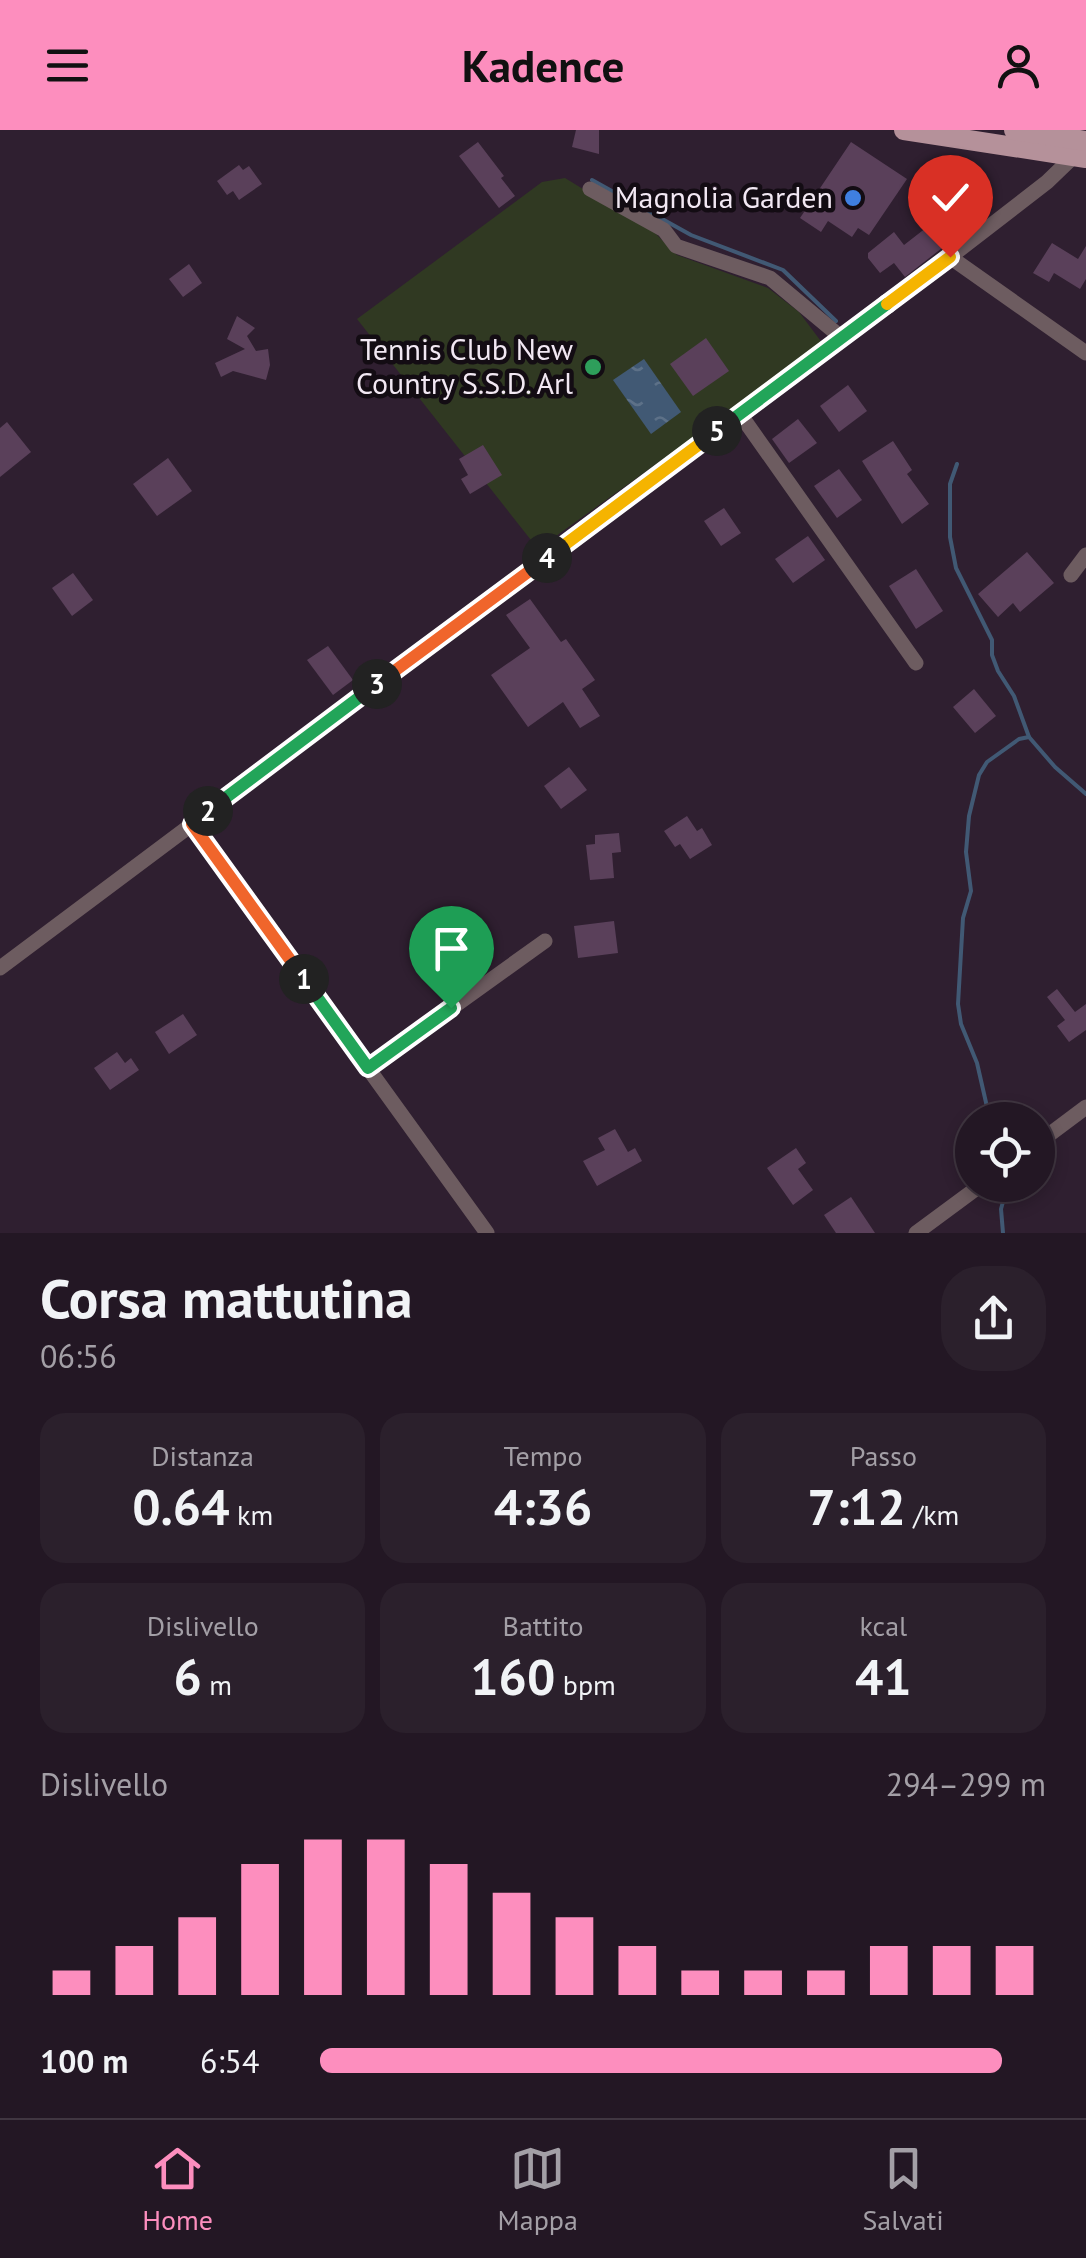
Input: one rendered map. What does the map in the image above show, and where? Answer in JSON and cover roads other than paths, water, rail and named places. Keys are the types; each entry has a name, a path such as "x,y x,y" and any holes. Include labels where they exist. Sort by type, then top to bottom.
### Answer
{"main road":[{"path":"904,130 1011,135 1081,149"}],"street":[{"path":"0,968 950,257 1047,182 1081,149"},
{"path":"590,189 664,230 676,246 770,278 842,338"},
{"path":"950,257 1086,353"},
{"path":"740,414 916,663"},
{"path":"1071,575 1086,555"},
{"path":"192,824 487,1233"},
{"path":"368,1068 545,941"},
{"path":"1055,1131 1086,1108"},
{"path":"916,1233 958,1202"}],"water":[{"path":"644,359 681,412 651,434 613,380"}],"waterway":[{"path":"592,180 691,235 783,270 836,321"},
{"path":"957,464 950,484 950,537 956,568 992,640 998,671 1014,696 1029,737 1086,794"},
{"path":"986,1102 958,1004 963,918 971,891 966,852 969,816 979,775 987,762 1019,739 1029,737"},
{"path":"1003,1202 1003,1233"}],"place":[{"name":"Magnolia Garden","path":"853,198"},
{"name":"Tennis Club New Country S.S.D. Arl","path":"593,367"}]}
